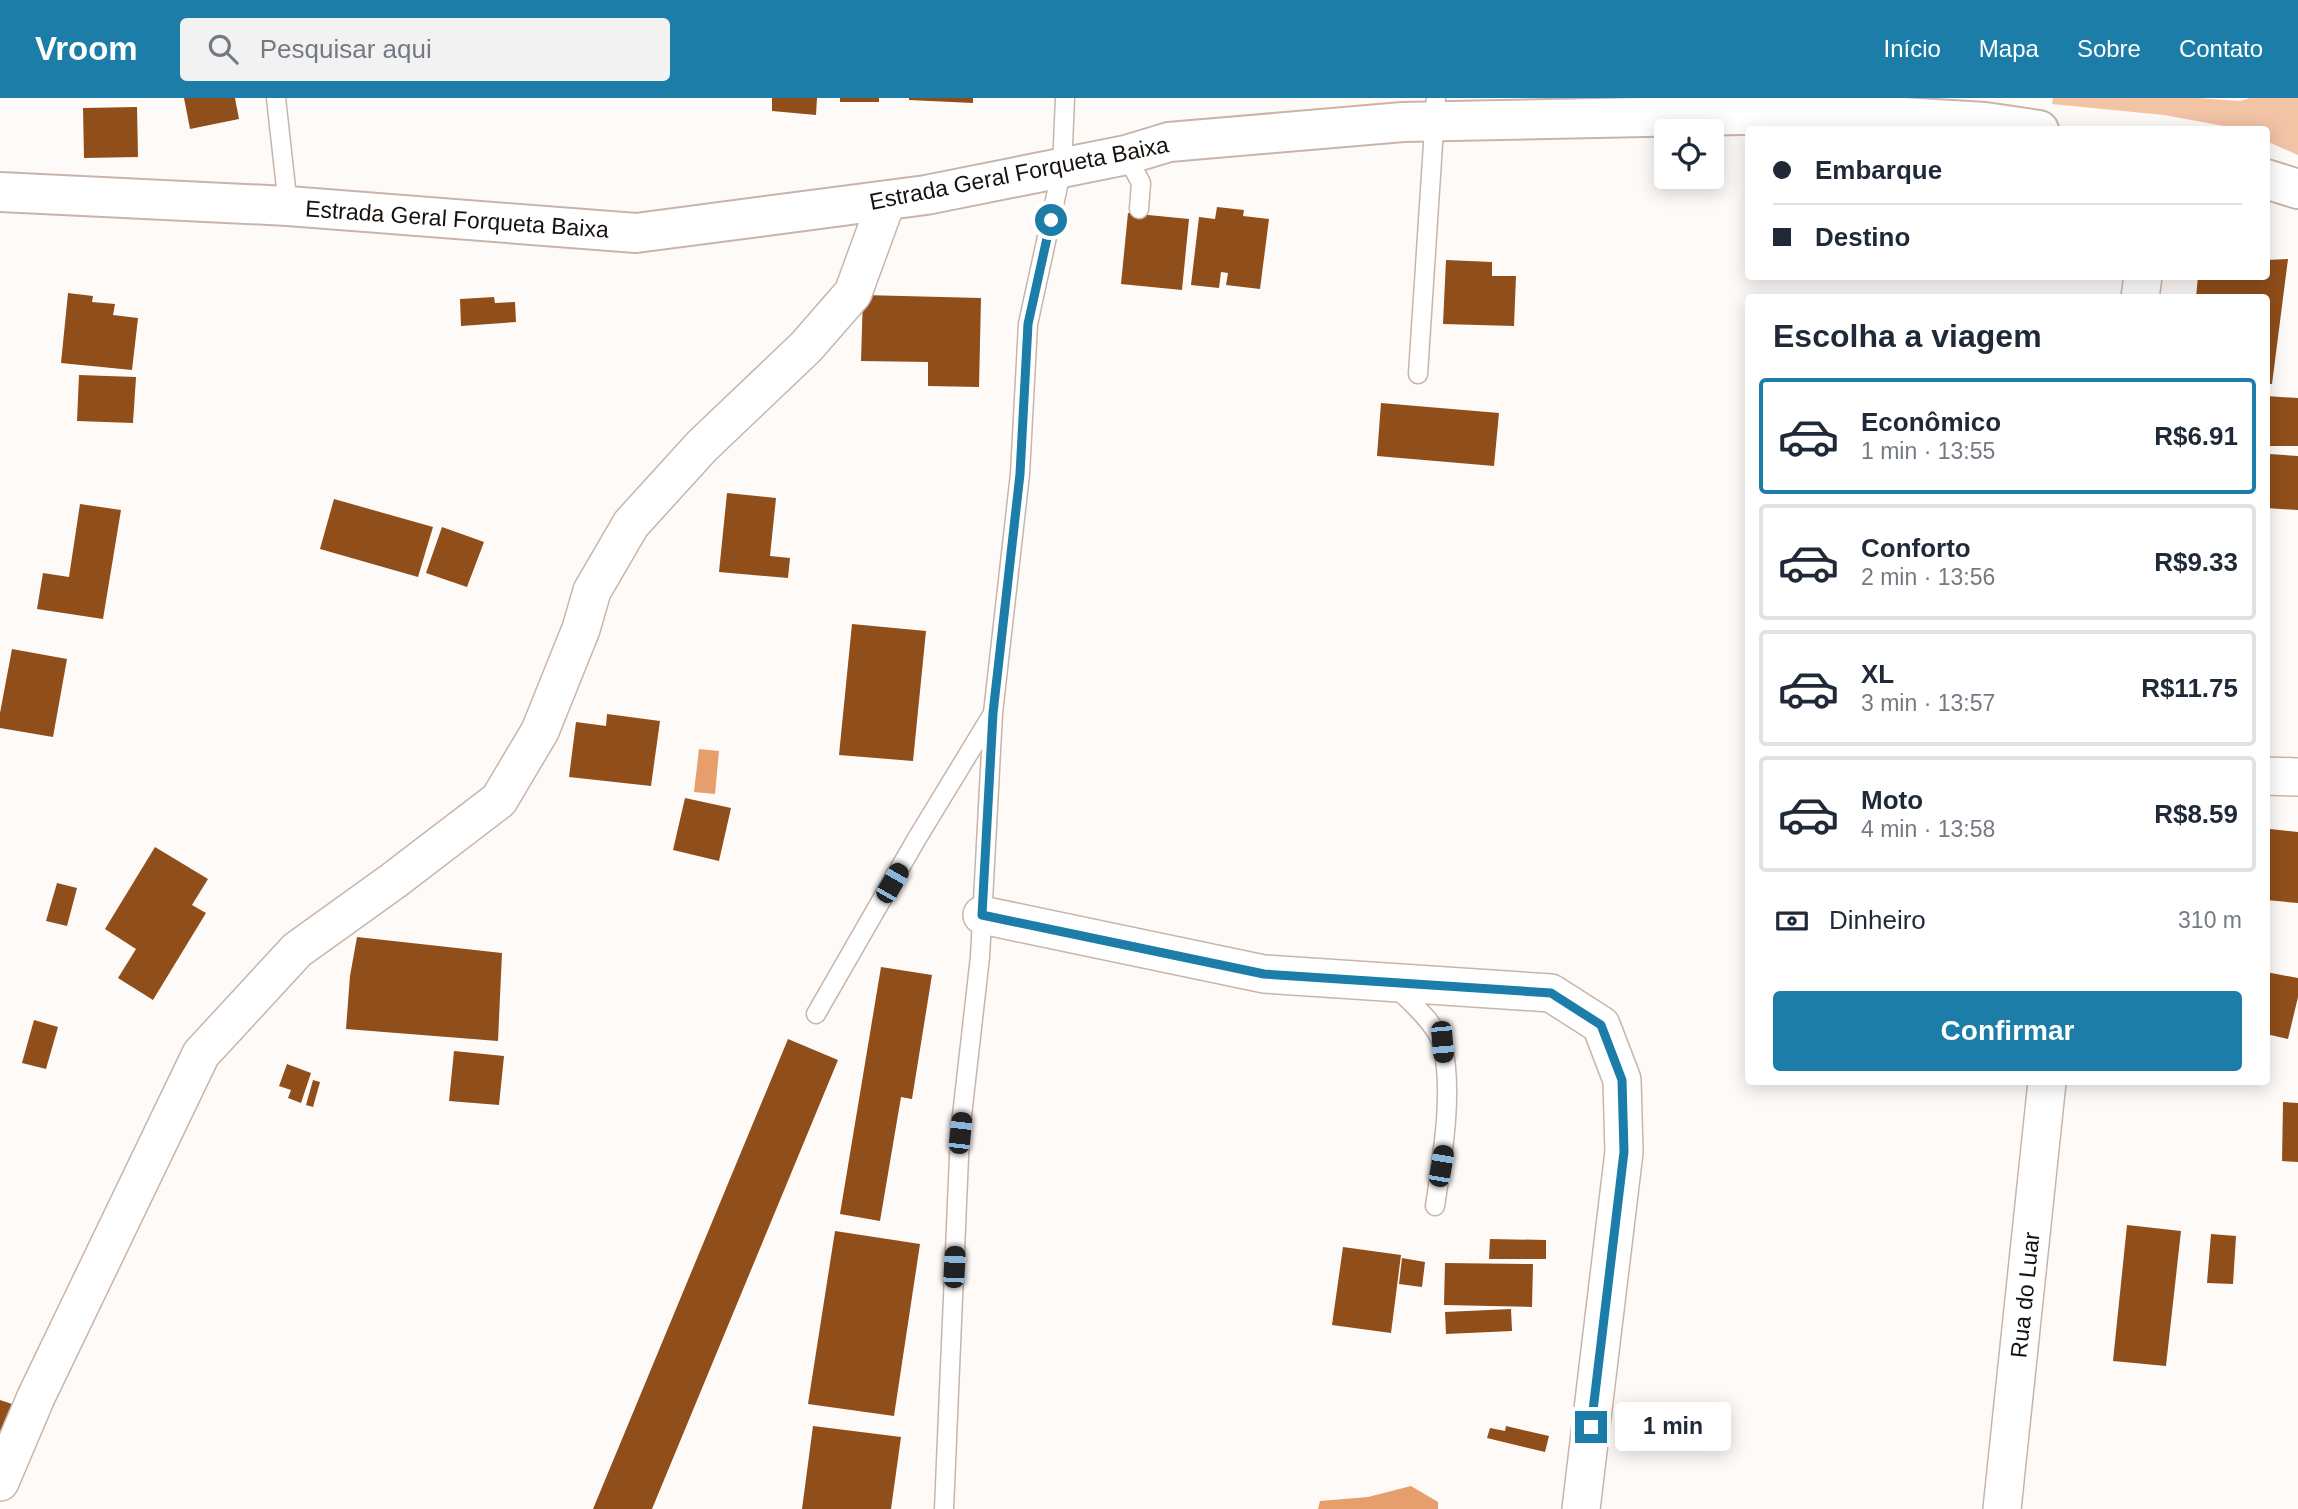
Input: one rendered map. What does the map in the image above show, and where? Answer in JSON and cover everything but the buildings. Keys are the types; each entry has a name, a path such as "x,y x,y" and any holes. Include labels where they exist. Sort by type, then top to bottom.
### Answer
{"street":[{"name":"Estrada Geral Forqueta Baixa","path":"0,192 288,206 636,233 887,200 1126,155 1169,142 1403,122 1435,110 1721,108 1985,122 2012,126"},
{"path":"2270,180 2298,189"},
{"path":"0,1482 36,1397 201,1054 298,950 499,800 540,731 581,628 592,591 631,524 702,446 806,347 853,293 887,200"},
{"path":"2270,776 2298,777"},
{"path":"982,915 1264,974 1551,993 1601,1025 1622,1080 1624,1152 1581,1509"},
{"name":"Rua do Luar","path":"2002,1509 2047,1085"}],"lane":[{"path":"276,98 288,206"},
{"path":"944,1509 960,1133 982,915 993,713 1020,474 1028,324 1062,168 1065,98"},
{"path":"1418,374 1435,110"},
{"path":"1126,155 1141,183 1139,209"},
{"path":"816,1014 993,713"},
{"path":"1389,982 1415,1005 1442,1042 1446,1084 1444,1147 1435,1206"}],"shaded area":[{"path":"2053,98 2197,98 2240,101 2250,98 2298,98 2298,155 2270,143 2270,126 2224,126 2164,115 2052,104"},
{"path":"699,749 719,751 715,794 694,792"},
{"path":"1411,1486 1438,1502 1438,1509 1318,1509 1320,1501 1368,1497"}],"route":[{"path":"1051,220 1028,324 1020,474 993,713 982,915 1264,974 1551,993 1601,1025 1622,1080 1624,1152 1591,1427"}]}
